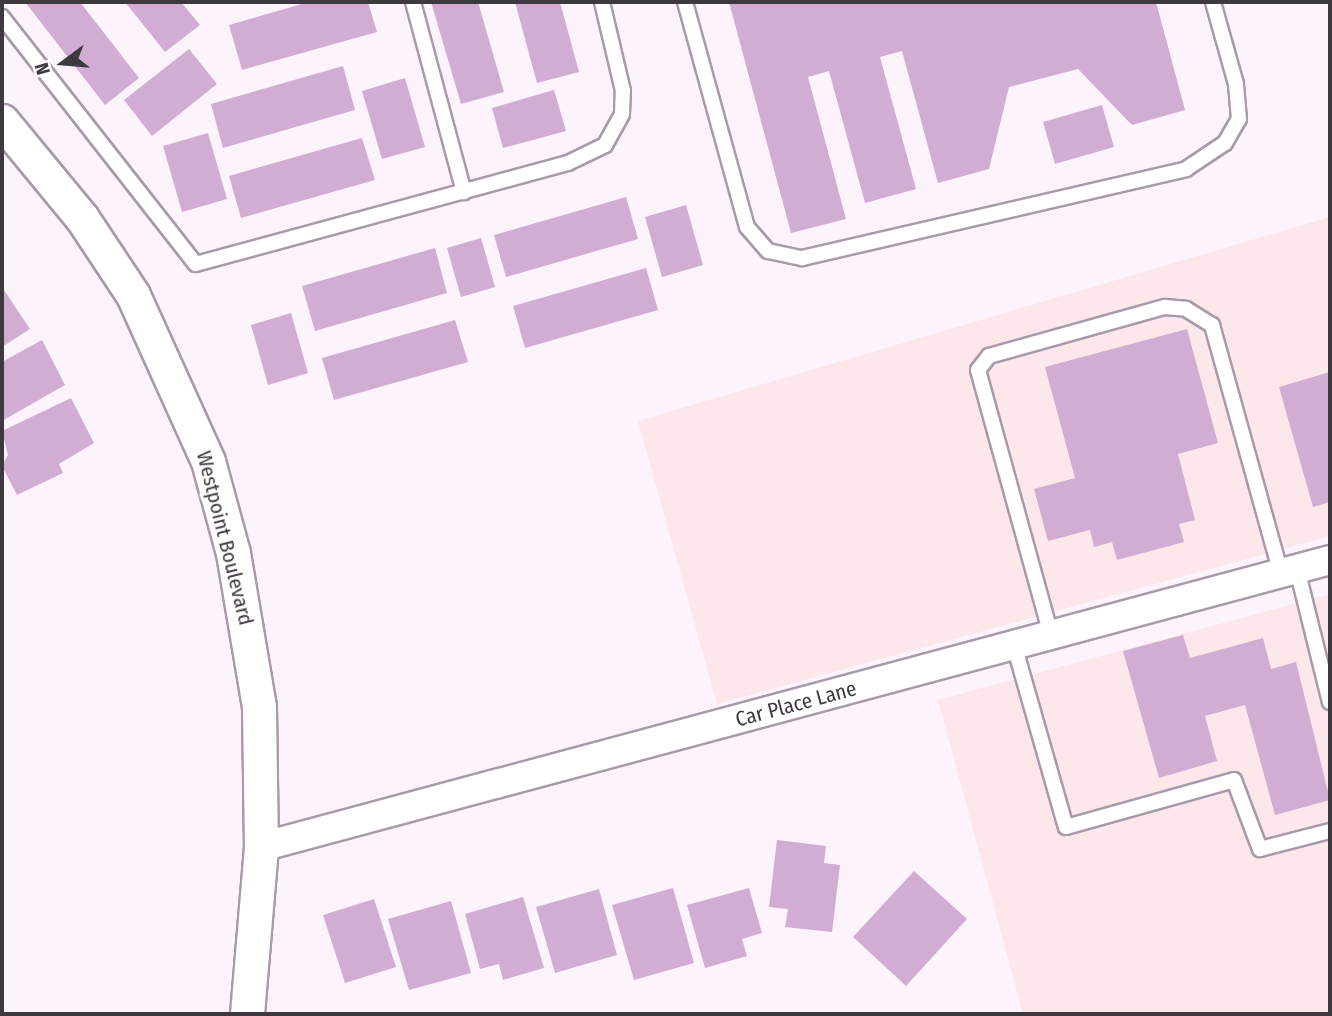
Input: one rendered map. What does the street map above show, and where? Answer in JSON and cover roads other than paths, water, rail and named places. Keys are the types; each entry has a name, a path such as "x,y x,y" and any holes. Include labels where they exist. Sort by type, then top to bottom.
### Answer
{"street":[{"name":"Westpoint Boulevard","path":"2,121 82,218 133,295 208,461 233,553 257,695 261,847 247,1014"},
{"name":"Car Place Lane","path":"261,847 1330,560"}],"lane":[{"path":"413,2 464,192"},
{"path":"2,17 197,264 568,163 605,145 622,114 623,91 602,2"},
{"path":"685,2 747,227 768,251 802,258 1186,169 1225,143 1239,119 1236,84 1213,2"},
{"path":"1051,635 978,370 989,356 1165,307 1186,309 1212,325 1330,702"},
{"path":"1014,645 1066,827 1234,780 1260,849 1330,831"}]}
